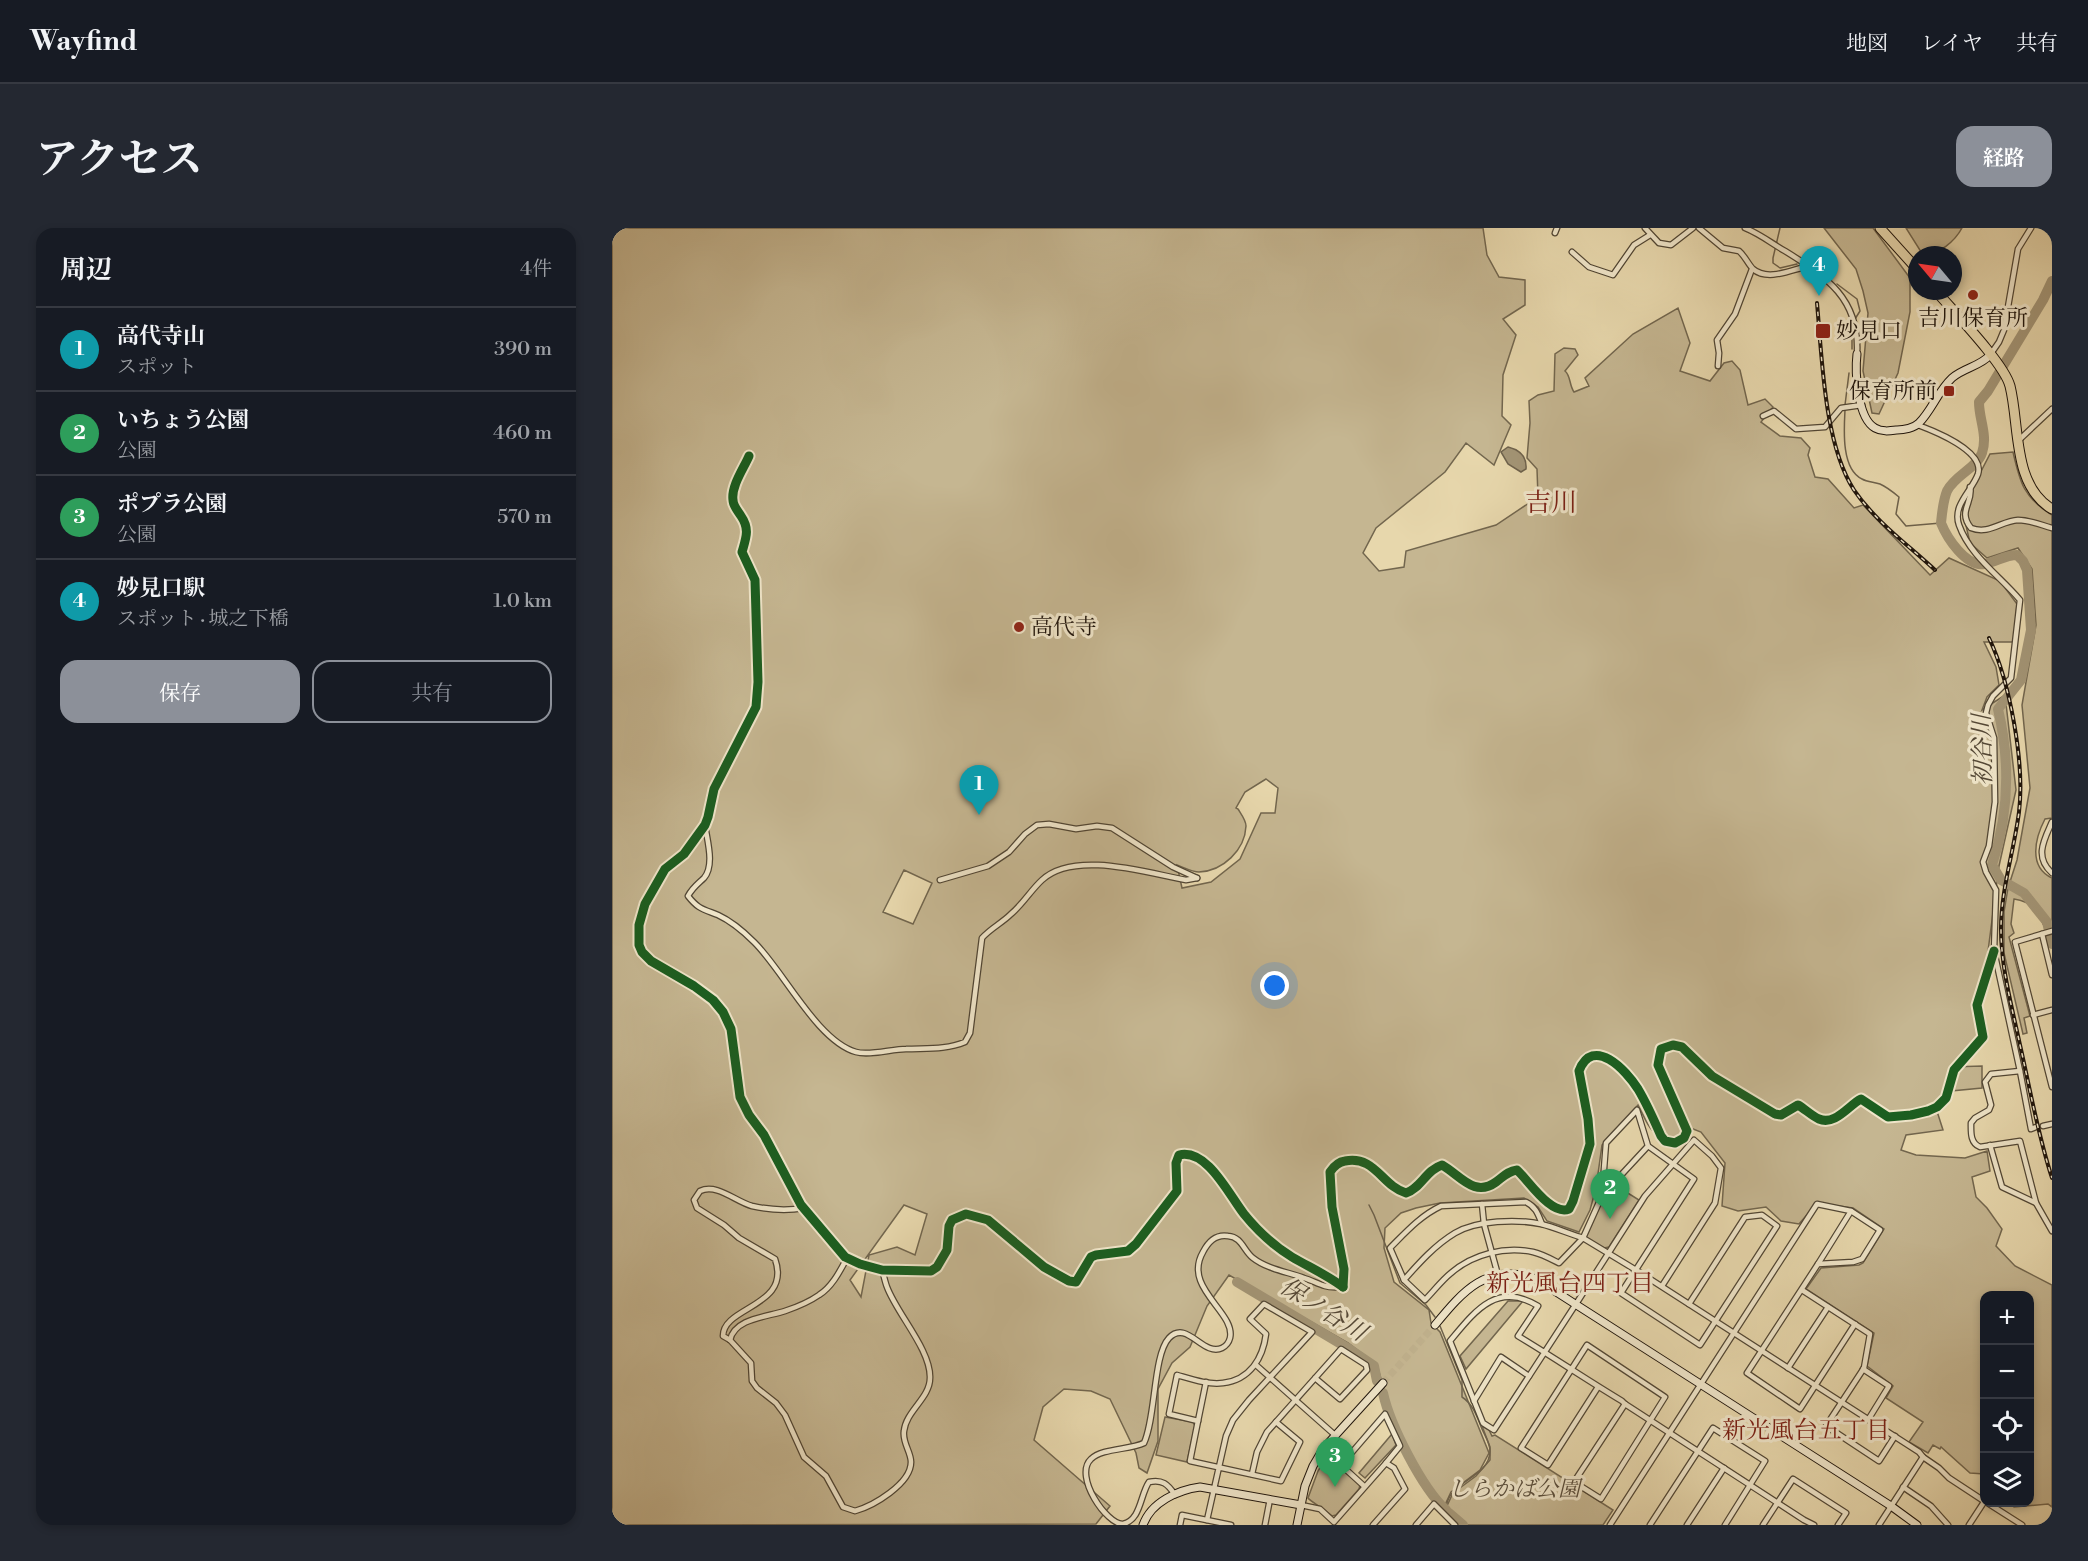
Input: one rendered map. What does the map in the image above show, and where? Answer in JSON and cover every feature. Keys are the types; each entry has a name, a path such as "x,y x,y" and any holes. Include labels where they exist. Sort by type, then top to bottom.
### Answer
{"highway":[{"path":"1880,228 1908,259"},
{"path":"1944,300 1990,355 2009,383 2024,470 2030,486 2052,509"}],"street":[{"path":"1645,228 1659,243 1671,245 1693,228"},
{"path":"1699,228 1723,248 1739,251 1752,269 1759,273 1768,274 1809,266"},
{"path":"1745,228 1818,271 1846,302 1855,327 1857,354 1855,374 1862,405 1867,420 1874,428 1886,431 1902,430 1918,424 1953,377 1969,366 1985,361 1990,355 2004,330 2018,249 2031,228"},
{"path":"1572,252 1589,267 1613,275 1634,245 1650,235"},
{"path":"1718,366 1719,353 1716,340 1735,314 1752,269"},
{"path":"1763,416 1774,411 1796,429 1825,427 1841,408 1862,405"},
{"path":"2019,440 2052,409"},
{"path":"1918,424 1962,446 1978,464 1978,473 1959,506 1959,525 1986,566 2020,600 2011,678 1993,696 1986,713 1994,738 1995,802 1989,846 1983,862 1996,890 1994,951 2031,1129 2036,1127"},
{"path":"749,456 732,500 748,532 742,552 755,580 756,707 714,789 705,825 684,854 665,869 645,904 639,925 639,945 651,961 694,986 713,1000 723,1012 731,1029 741,1097 749,1115 764,1135 804,1208 847,1258 882,1270 931,1272 937,1267 947,1250 952,1220 966,1214 988,1220 1044,1267 1069,1281 1076,1282 1091,1257 1128,1251 1148,1230 1177,1191 1176,1163 1179,1155 1192,1155 1205,1162 1244,1214 1273,1243 1343,1287"},
{"path":"1970,487 1972,492 1965,519 1971,528 1986,531 2016,520 2052,528"},
{"path":"705,825 709,870 704,879 692,888 688,896 693,903 736,926 754,941 789,988 826,1031 839,1042 857,1052 944,1048 965,1042 970,1033 982,938 993,926 1010,916 1042,880 1054,872 1070,866 1102,865 1186,880 1197,878 1173,867 1112,828 1097,826 1076,829 1049,824 1037,825 1025,834 1009,852 988,866 940,880"},
{"path":"2051,825 2040,848 2042,860 2052,873"},
{"path":"2052,931 2014,942 2052,1087"},
{"path":"2042,934 2052,975"},
{"path":"1343,1287 1344,1269 1336,1234 1330,1183 1330,1172 1341,1162 1351,1160 1371,1164 1394,1188 1406,1193 1412,1191 1434,1168 1442,1165 1451,1170 1466,1185 1479,1188 1487,1188 1511,1171 1517,1170 1540,1196 1559,1210 1569,1209 1590,1144 1579,1071 1585,1060 1593,1056 1602,1055 1611,1059 1637,1087 1665,1141 1675,1143 1684,1138 1686,1128 1658,1065 1661,1049 1672,1045 1682,1047 1712,1076 1775,1114 1781,1115 1798,1105 1818,1119 1826,1120 1837,1118 1861,1099 1888,1117 1928,1111 1937,1107 1946,1098 1954,1070 1983,1037 1977,1005 1994,951"},
{"path":"2033,1015 2052,1010"},
{"path":"2020,1071 1991,1074 1985,1082 1991,1105 1989,1110 1971,1123 1972,1140 1980,1147 2020,1141 2036,1203 2052,1232"},
{"path":"1610,1187 1603,1182 1606,1143 1644,1100"},
{"path":"1637,1110 1648,1146 1694,1179 1621,1293 1700,1345 1777,1226 1762,1215 1745,1217 1689,1304"},
{"path":"2043,1126 2052,1124"},
{"path":"1662,1286 1715,1203 1720,1168 1712,1156 1694,1140 1645,1196 1576,1304 1545,1352 1494,1430 1483,1423 1450,1341 1483,1305 1496,1299 1515,1296 1538,1306 1518,1336 1545,1352 1698,1450 1802,1522 1814,1525"},
{"path":"1542,1224 1533,1205 1526,1202 1441,1206 1428,1212 1390,1248 1404,1280 1425,1300 1455,1270 1491,1253 1514,1250 1535,1253 1559,1263 1583,1238 1601,1198 1648,1146"},
{"path":"1990,1146 2002,1187 2036,1203"},
{"path":"804,1208 785,1211 750,1206 711,1189 700,1191 694,1200 697,1208 724,1225 739,1238 775,1259 776,1283 770,1293 765,1299 738,1314 723,1331 723,1336 730,1340 751,1363 752,1381 776,1403 785,1415 804,1457 825,1476 843,1507 855,1511 870,1506 904,1480 910,1468 911,1457 904,1430 914,1408 928,1387 930,1377 923,1352 887,1288 882,1270"},
{"path":"1482,1204 1484,1224 1498,1275"},
{"path":"1610,1525 1817,1204 1851,1210 1880,1230 1862,1259 1853,1262 1818,1264"},
{"path":"1851,1210 1747,1373 1800,1409 1855,1324"},
{"path":"1404,1280 1423,1258 1456,1232 1484,1224 1499,1221 1542,1224 1583,1238 1662,1286 1895,1436 1919,1452 1948,1478 1980,1499"},
{"path":"1175,1495 1164,1482 1156,1480 1149,1482 1133,1519 1122,1525 1118,1524 1099,1507 1085,1478 1084,1469 1090,1459 1097,1455 1137,1447 1144,1443 1151,1421 1160,1358 1169,1338 1174,1335 1189,1334 1205,1347 1214,1350 1224,1347 1230,1340 1227,1321 1208,1297 1199,1274 1201,1254 1210,1242 1219,1236 1230,1236 1241,1242 1252,1258 1265,1265 1324,1286 1343,1287"},
{"path":"730,1340 733,1331 748,1321 785,1311 821,1294 833,1282 847,1258"},
{"path":"1435,1326 1463,1292 1480,1281 1498,1275 1518,1274 1536,1279 1891,1506 1917,1525"},
{"path":"1802,1290 1870,1334 1863,1369 1826,1426 1879,1461 1895,1436"},
{"path":"1198,1421 1168,1414 1177,1376 1223,1383 1235,1380 1256,1365 1264,1347 1266,1334 1250,1319 1264,1304 1312,1332 1233,1420 1226,1436 1208,1520"},
{"path":"1788,1368 1828,1307"},
{"path":"1598,1387 1548,1465 1521,1448 1587,1345 1665,1397 1601,1499 1574,1482 1625,1404"},
{"path":"1252,1474 1260,1444 1267,1432 1296,1399 1341,1349 1366,1365 1367,1370 1340,1399 1315,1378"},
{"path":"1474,1401 1501,1358 1529,1376"},
{"path":"1256,1365 1336,1436"},
{"path":"1863,1369 1889,1386 1868,1420"},
{"path":"1206,1382 1190,1461 1281,1481 1300,1442 1276,1422"},
{"path":"1297,1525 1313,1466 1323,1449 1383,1383"},
{"path":"1143,1525 1148,1514 1160,1503 1175,1495 1200,1487 1320,1509 1334,1523 1400,1446 1386,1414 1341,1465 1364,1486"},
{"path":"1650,1525 1713,1428 1765,1461 1725,1525"},
{"path":"1879,1525 1923,1457"},
{"path":"1373,1525 1405,1489 1394,1468 1386,1462"},
{"path":"1687,1525 1724,1468"},
{"path":"1763,1525 1793,1479 1846,1513 1838,1525"},
{"path":"1903,1487 1931,1506 1948,1525"},
{"path":"1265,1525 1270,1499"},
{"path":"1416,1525 1434,1504 1455,1525"},
{"path":"1969,1525 1982,1507"},
{"path":"1993,1507 2022,1525"},
{"path":"1180,1525 1182,1515 1231,1525"},
{"path":"2009,1525 2013,1519"}],"green space":[{"path":"612,228 1483,228 1487,255 1499,277 1525,280 1525,305 1503,319 1516,335 1503,375 1502,416 1511,425 1494,465 1466,443 1445,472 1376,528 1363,553 1379,571 1404,567 1406,551 1496,525 1538,497 1537,469 1527,458 1529,401 1538,395 1554,391 1555,354 1564,348 1575,349 1578,355 1565,371 1574,392 1589,386 1585,378 1633,334 1678,308 1690,343 1680,371 1710,381 1724,363 1732,361 1740,370 1748,405 1765,399 1773,407 1761,422 1780,436 1801,438 1810,448 1808,455 1815,477 1828,479 1854,508 1863,505 1930,575 1949,558 2000,581 2017,604 2014,642 1984,642 1996,667 1999,685 1987,697 1982,710 2005,695 2016,790 1999,866 1987,959 1974,999 1975,1020 1980,1036 1951,1067 1982,1066 1982,1088 1951,1091 1935,1105 1943,1130 1906,1135 1901,1150 1916,1155 1965,1158 1987,1151 1990,1171 1972,1177 1976,1197 2002,1229 1996,1246 2015,1266 2052,1285 2052,1507 2048,1504 2034,1505 2034,1291 1980,1291 1980,1474 1970,1473 1941,1447 1940,1449 1933,1445 1928,1453 1909,1442 1923,1422 1886,1398 1893,1386 1867,1366 1874,1333 1806,1289 1821,1268 1863,1263 1884,1229 1853,1208 1817,1203 1799,1224 1781,1221 1766,1207 1738,1211 1722,1206 1725,1163 1701,1132 1688,1127 1681,1137 1672,1141 1664,1138 1650,1128 1638,1105 1602,1145 1596,1188 1590,1210 1579,1232 1547,1221 1538,1207 1524,1198 1440,1203 1416,1208 1401,1213 1385,1228 1384,1248 1394,1282 1429,1310 1431,1323 1440,1332 1489,1453 1480,1470 1451,1492 1444,1507 1429,1490 1391,1414 1377,1365 1348,1343 1229,1275 1207,1306 1190,1347 1172,1363 1158,1389 1158,1441 1147,1473 1139,1468 1136,1453 1110,1399 1091,1391 1064,1389 1043,1407 1034,1440 1110,1506 1096,1524 612,1525","holes":["1266,779 1278,788 1275,813 1261,813 1240,859 1211,882 1182,888 1177,865 1196,872 1208,871 1224,863 1237,851 1245,835 1246,826 1236,808 1245,792","904,870 932,883 913,924 883,912","904,1205 927,1214 915,1255 897,1247 869,1255 861,1297 850,1280"]},
{"path":"1824,228 1873,228 1908,275 1910,312 1898,373 1879,414 1872,413 1863,371 1868,313 1856,269"},
{"path":"1906,228 1962,228 1946,246 1917,246"},
{"path":"2013,452 2018,473 2029,496 2052,515 2052,818 2045,819 2038,835 2036,852 2039,867 2052,878 2052,924 2043,924 2033,907 2014,899 2011,924 2014,933 2009,937 2030,1016 2024,1018 2027,1033 2023,1034 2004,953 2004,912 2008,888 2017,860 2030,788 2022,705 2036,625 2032,569 2018,548 1987,558 1970,543 1962,508 1990,454"},
{"path":"1615,1185 1639,1200 1609,1247 1604,1248 1585,1239 1603,1199"},
{"path":"1508,1301 1523,1301 1466,1369 1460,1356"},
{"path":"1165,1417 1193,1422 1195,1426 1187,1462 1156,1455"},
{"name":"しらかば公園","path":"1482,1426 1489,1430 1492,1436 1495,1435 1613,1510 1603,1525 1465,1525 1446,1508 1453,1493 1476,1476 1490,1460 1490,1447"},
{"path":"1392,1434 1396,1445 1365,1478 1359,1473"},
{"path":"1327,1456 1360,1485 1336,1515 1332,1516 1308,1498 1318,1471"}],"shaded area":[{"path":"1508,447 1522,455 1526,469 1521,472 1508,464 1501,452"}],"waterway":[{"path":"1780,228 1773,263 1780,268 1797,264"},
{"name":"初谷川","path":"2052,281 2043,300 1979,402 1984,434 1982,453 1976,463 1955,480 1947,491 1941,523 1952,543 1971,561 1984,564 2017,555 2027,570 2031,630 2021,680 1998,709 2005,748 2006,787 2002,826 1992,865 2001,880 2024,893 2047,922 2052,944"},
{"path":"1837,284 1857,299 1860,311 1855,319"},
{"path":"1852,324 1852,349"},
{"path":"1845,405 1849,373"},
{"path":"1845,410 1845,448 1850,467 1855,474 1864,480 1883,485 1899,497 1896,514 1906,526 1941,523"},
{"path":"1369,1205 1400,1283 1426,1305 1435,1317"},
{"name":"保ノ谷川","path":"1237,1282 1374,1366 1377,1381"},
{"path":"1440,1326 1462,1380 1462,1397 1474,1411 1490,1451 1486,1464 1476,1475 1453,1492 1445,1509"},
{"name":"保ノ谷川","path":"1383,1393 1392,1422 1417,1472 1446,1510"},
{"name":"保ノ谷川","path":"1449,1513 1463,1525"}],"tunnel":[{"path":"1383,1383 1435,1325"}],"railway":[{"path":"1817,303 1830,425 1844,471 1854,490 1872,512 1935,570"},
{"path":"1989,638 1997,656 2009,700 2020,771 2019,812 2005,885 2002,914 2003,958 2010,1002 2034,1112 2052,1178"}],"cycle path":[{"path":"749,456 736,483 733,500 746,525 742,552 755,580 758,682 756,707 714,789 705,825 684,854 665,869 645,904 639,925 639,945 651,961 694,986 713,1000 723,1012 731,1029 740,1097 749,1115 764,1135 801,1205 845,1257 860,1264 882,1270 931,1271 937,1267 947,1250 949,1226 952,1220 966,1214 988,1220 1044,1267 1069,1281 1076,1282 1091,1257 1128,1251 1136,1244 1177,1191 1176,1163 1179,1155 1189,1155 1208,1166 1244,1214 1272,1243 1343,1287"},
{"path":"1343,1287 1344,1269 1332,1207 1330,1172 1336,1165 1343,1162 1355,1160 1364,1162 1406,1193 1416,1187 1436,1167 1442,1165 1468,1183 1481,1188 1517,1170 1548,1203 1562,1210 1569,1209 1590,1144 1579,1071 1585,1061 1592,1056 1609,1059 1626,1073 1641,1095 1661,1136 1665,1141 1675,1143 1684,1138 1687,1131 1658,1065 1661,1049 1673,1045 1682,1047 1712,1076 1775,1114 1781,1115 1798,1105 1819,1119 1831,1120 1861,1099 1888,1117 1911,1115 1937,1107 1946,1098 1954,1070 1983,1037 1977,1005 1994,951"}],"place":[{"name":"吉川保育所","path":"1973,295"},
{"name":"妙見口駅","path":"1819,296"},
{"name":"妙見口","path":"1823,331"},
{"name":"保育所前","path":"1949,391"},
{"name":"高代寺","path":"1019,627"},
{"name":"高代寺山","path":"979,815"},
{"name":"いちょう公園","path":"1610,1219"},
{"name":"ポプラ公園","path":"1335,1487"}],"district":[{"name":"吉川","path":"1551,503"},
{"name":"新光風台四丁目","path":"1570,1284"},
{"name":"新光風台五丁目","path":"1806,1431"}]}
